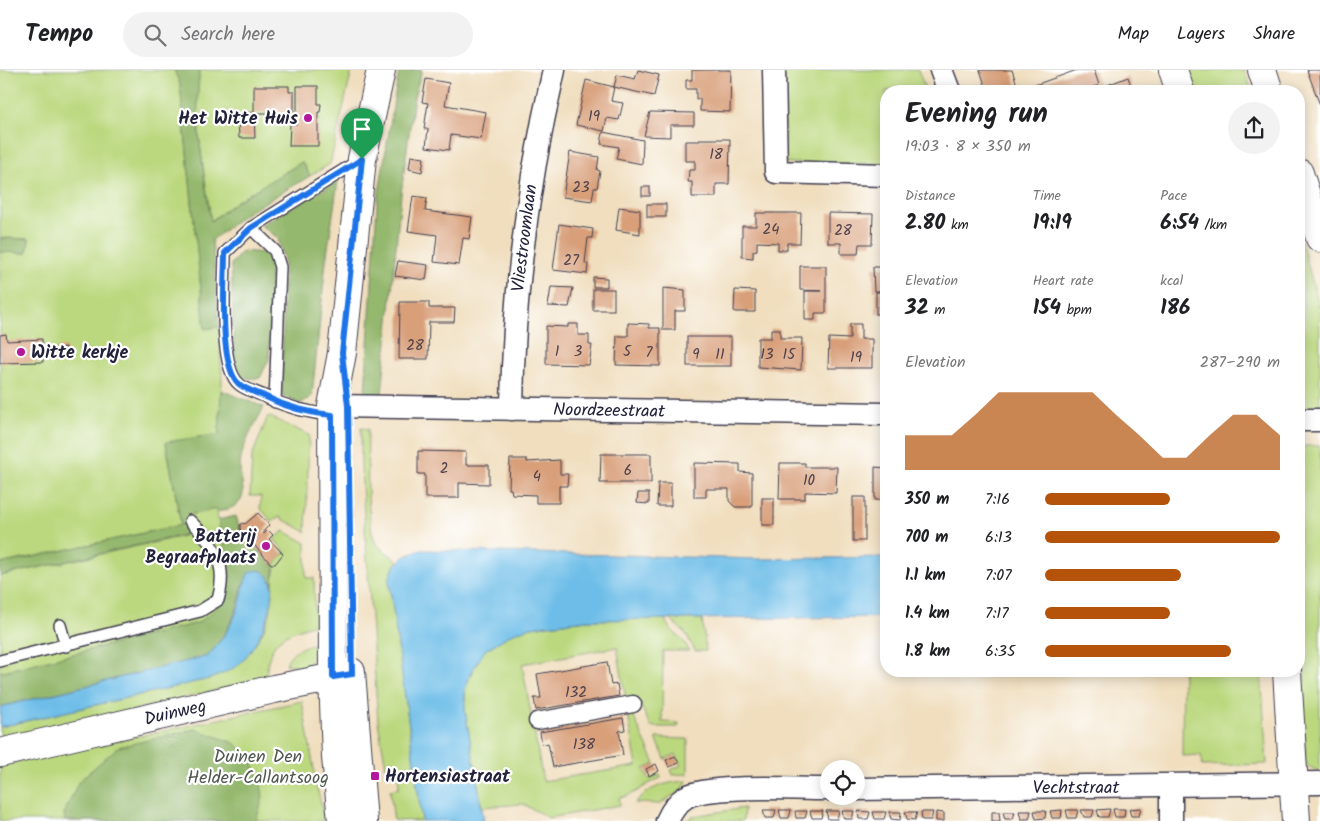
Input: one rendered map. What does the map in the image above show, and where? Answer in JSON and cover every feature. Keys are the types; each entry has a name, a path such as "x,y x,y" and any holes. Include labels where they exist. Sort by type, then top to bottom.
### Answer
{"street":[{"path":"342,821 336,757 342,675 337,409 362,159 381,70"},
{"name":"Vliestroomlaan","path":"512,409 512,358 526,209 541,126 554,70"},
{"path":"774,70 776,172 880,175"},
{"path":"941,70 947,85"},
{"path":"1173,70 1178,85"},
{"path":"1262,70 1267,85"},
{"path":"1305,192 1320,238"},
{"name":"Noordzeestraat","path":"337,409 512,409 880,414"},
{"path":"1305,420 1320,420"},
{"path":"342,675 363,821"},
{"name":"Duinweg","path":"0,753 342,675"},
{"path":"1288,677 1307,783 1296,821"},
{"path":"537,721 633,704"},
{"name":"Vechtstraat","path":"865,789 1307,783"},
{"path":"1171,786 1171,821"},
{"path":"667,821 673,808 686,797 709,790 820,789"}],"lane":[{"path":"337,409 308,413 275,402 239,384 230,370 225,347 225,253 251,228 362,159"},
{"path":"251,228 275,251 280,268 275,402"},
{"path":"0,661 200,612 218,600 223,582 219,561 211,542 190,521"},
{"path":"60,625 66,646"}],"green space":[{"path":"0,70 174,70 180,84 205,328 219,327 222,380 219,434 166,443 181,525 0,564 0,252 27,253 29,239 0,238"},
{"path":"174,70 200,70 198,88 199,125 211,221 237,201 302,162 310,176 245,214 212,240 219,327 205,329 180,84"},
{"path":"200,70 352,70 330,164 310,176 302,162 237,201 211,221 198,126"},
{"path":"399,70 422,70 414,97 401,194 382,394 365,392 377,204"},
{"path":"784,70 918,70 924,85 880,85 880,164 785,163"},
{"path":"1181,70 1244,70 1250,85 1187,85"},
{"path":"338,181 326,261 312,396 300,404 282,395 284,259 278,238 261,225"},
{"path":"0,238 29,239 27,253 0,252"},
{"path":"243,251 265,253 271,264 269,359 260,378 246,378 235,369 231,264"},
{"path":"1305,255 1320,309 1320,410 1305,409"},
{"path":"221,390 264,407 242,453 240,469 243,493 241,500 236,505 217,512 216,509 189,515 184,535 0,576 0,564 181,525 166,442 219,434"},
{"path":"268,416 309,435 306,532 279,517 272,522 260,508 261,496 250,496 252,456"},
{"path":"361,428 368,429 368,490 373,537 377,545 398,561 394,565 389,580 422,821 394,821 390,790 399,788 398,771 390,772 389,766 386,767 378,722 361,468"},
{"path":"1305,446 1320,446 1320,772 1306,765 1299,677 1305,677"},
{"path":"216,509 225,547 228,574 223,598 210,614 198,623 0,672 0,576 184,536 189,515"},
{"path":"236,516 240,529 271,564 275,564 272,591 270,580 243,584 231,623 221,640 208,656 0,707 0,672 198,623 210,614 223,599 228,577 226,554 218,520"},
{"path":"284,531 306,543 306,578 314,578 315,624 278,640 270,655 266,678 0,743 0,727 213,678 240,663 260,637 270,615 275,564 285,552 274,539"},
{"path":"665,619 669,627 684,642 689,651 663,651 662,722 679,723 678,727 651,727 637,698 626,700 617,647 522,664 543,781 637,766 628,714 633,716 655,764 644,769 649,779 660,774 661,778 625,797 619,798 620,805 549,818 523,804 482,807 465,710 465,690 472,671 485,650 511,634 531,627 587,620"},
{"path":"670,619 702,619 706,651 695,651 686,634"},
{"path":"320,644 314,657 300,669 295,672 295,665 286,665 291,655 299,649"},
{"path":"1183,677 1261,677 1267,764 1202,766 1201,755 1182,756"},
{"name":"Duinen Den Helder-Callantsoog","path":"302,701 318,792 326,821 0,821 0,766 116,738 117,741"},
{"path":"195,729 234,743 249,756 260,778 263,797 256,821 65,821 64,813 79,781 118,747"},
{"path":"656,738 688,739 688,774 673,775 671,770 681,765 676,754 665,759"},
{"path":"687,781 683,789 660,804 635,803 646,793 658,786"},
{"path":"744,808 743,821 686,821 693,816"}],"water":[{"path":"422,550 761,559 880,557 880,617 587,620 531,627 511,634 485,650 471,672 465,690 465,710 484,821 422,821 389,580 397,563 410,554"},
{"path":"259,570 268,577 272,587 272,601 255,644 234,668 213,678 0,727 0,707 208,656 222,639 233,619 249,572"}],"building":[{"path":"638,70 659,75 654,96 614,87 617,75 635,79"},
{"path":"692,70 731,70 730,112 700,111 700,99 696,99 696,89 686,89 686,80 692,80"},
{"path":"980,70 1012,70 1017,85 985,85"},
{"path":"1077,70 1094,70 1099,85 1035,85"},
{"path":"1307,70 1320,70 1320,105"},
{"path":"1128,77 1131,85 1108,85"},
{"path":"426,79 449,83 445,105 486,112 481,139 451,135 449,150 426,147 428,129 424,129 428,103 422,102"},
{"path":"586,80 614,87 611,101 623,103 619,120 607,118 604,131 576,125"},
{"path":"254,86 289,86 289,92 294,92 294,113 254,113"},
{"name":"Het Witte Huis","path":"297,86 318,86 318,104 321,104 320,112 318,112 318,146 289,146 290,124 297,124"},
{"path":"650,112 694,113 694,125 670,125 670,137 644,136"},
{"path":"246,113 254,113 255,138 239,138 238,117 246,117"},
{"path":"603,132 643,140 642,164 616,159 619,147 601,144"},
{"path":"700,139 730,139 729,184 716,184 716,197 692,197 692,182 688,182 689,170 695,170 695,161 685,161 685,141 700,141"},
{"path":"570,152 599,157 597,170 600,171 592,201 563,197"},
{"path":"411,156 424,158 422,172 409,169"},
{"path":"642,187 650,187 650,196 642,196"},
{"path":"413,196 427,198 425,211 472,217 469,239 463,238 459,265 434,262 437,235 408,231"},
{"path":"647,204 666,204 666,217 647,217"},
{"path":"619,207 640,210 640,234 616,230"},
{"path":"756,213 801,213 800,243 787,243 787,250 778,250 778,243 757,242 757,250 753,251 753,258 742,257 742,226 756,226"},
{"path":"828,213 873,214 872,244 859,244 858,254 841,254 841,243 828,243"},
{"path":"559,224 593,229 592,238 588,238 585,263 588,264 587,274 553,270"},
{"path":"398,261 428,265 426,280 395,276"},
{"path":"800,266 826,266 826,313 815,313 815,320 805,320 805,291 822,291 800,290"},
{"path":"873,267 880,267 880,291 874,291"},
{"path":"593,277 607,278 607,287 593,287"},
{"path":"551,287 573,288 569,307 548,306"},
{"path":"663,288 685,290 685,311 675,311 675,330 663,330"},
{"path":"593,289 614,289 614,310 593,310"},
{"path":"735,290 755,291 755,312 734,312"},
{"path":"876,292 880,292 880,314 876,314"},
{"path":"400,302 429,302 429,308 455,308 454,322 429,322 428,359 399,359"},
{"path":"628,323 649,324 649,328 660,328 660,366 616,365 617,336 628,336"},
{"path":"568,324 578,324 578,335 589,335 589,345 592,345 589,365 546,364 546,326 568,327"},
{"path":"850,324 861,324 861,339 872,339 872,368 828,368 829,338 850,339"},
{"path":"771,329 780,329 780,338 802,338 801,370 758,367 758,338 771,338"},
{"name":"Witte kerkje","path":"6,334 7,341 42,339 43,362 0,363 0,335"},
{"path":"687,337 731,337 731,366 687,366"},
{"path":"66,347 67,356 57,356 56,348"},
{"path":"418,451 466,452 466,465 489,465 489,484 459,483 459,498 425,498 425,474 418,474"},
{"path":"601,454 651,454 651,483 600,483"},
{"path":"510,459 527,459 527,462 560,460 560,474 568,474 567,486 559,486 559,503 536,503 536,495 512,494 511,489 509,489"},
{"path":"694,463 740,464 740,472 752,473 752,507 735,507 729,501 729,489 706,489 706,497 694,497"},
{"path":"780,463 805,463 805,467 837,467 836,493 805,492 805,499 779,499"},
{"path":"875,467 880,467 880,500 875,500"},
{"path":"658,483 671,483 671,506 657,506"},
{"path":"638,493 649,493 649,504 637,503"},
{"path":"853,497 865,497 865,541 853,541"},
{"path":"762,498 774,498 774,525 762,525"},
{"name":"Batterij Begraafplaats","path":"258,513 269,525 263,532 264,534 268,530 273,535 269,539 283,554 275,564 271,564 240,529 240,525 245,524"},
{"path":"607,662 611,685 617,684 619,696 536,710 534,698 541,698 537,674"},
{"path":"623,718 625,730 619,731 623,755 553,767 548,743 542,745 540,732"},
{"path":"675,756 679,763 669,767 666,760"},
{"path":"656,764 659,771 649,776 646,769"},
{"path":"1141,808 1139,816 1131,816 1129,809"},
{"path":"1110,809 1108,817 1099,817 1097,810"},
{"path":"1113,809 1125,809 1124,817 1115,817"},
{"path":"763,810 776,810 774,818 765,818"},
{"path":"779,810 791,810 789,818 781,818"},
{"path":"1062,810 1061,818 1052,818 1050,811"},
{"path":"1066,810 1078,810 1076,818 1068,818"},
{"path":"1081,810 1094,810 1092,817 1084,817"},
{"path":"795,811 807,811 805,818 796,818"},
{"path":"810,811 823,811 821,818 812,818"},
{"path":"826,811 839,811 837,819 828,819"},
{"path":"842,811 854,811 852,819 844,819"},
{"path":"858,811 870,812 868,819 859,819"},
{"path":"1019,811 1031,811 1029,819 1021,819"},
{"path":"1034,811 1046,811 1045,818 1036,819"},
{"path":"873,812 886,812 884,819 875,819"},
{"path":"889,812 901,812 900,820 891,819"},
{"path":"905,812 917,812 915,820 907,819"},
{"path":"921,812 933,812 931,820 922,820"},
{"path":"936,812 944,813 944,821 936,821"},
{"path":"992,812 999,812 1000,821 992,821"},
{"path":"1003,812 1015,812 1013,819 1005,819"}],"place":[{"name":"Het Witte Huis","path":"308,118"},
{"name":"Witte kerkje","path":"21,352"},
{"name":"Batterij Begraafplaats","path":"266,546"},
{"name":"Hortensiastraat","path":"375,776"}],"route":[{"path":"362,159 342,353 348,406 352,674 333,677 332,415 308,413 275,402 239,384 230,370 225,347 225,253 251,228 362,159"}]}
